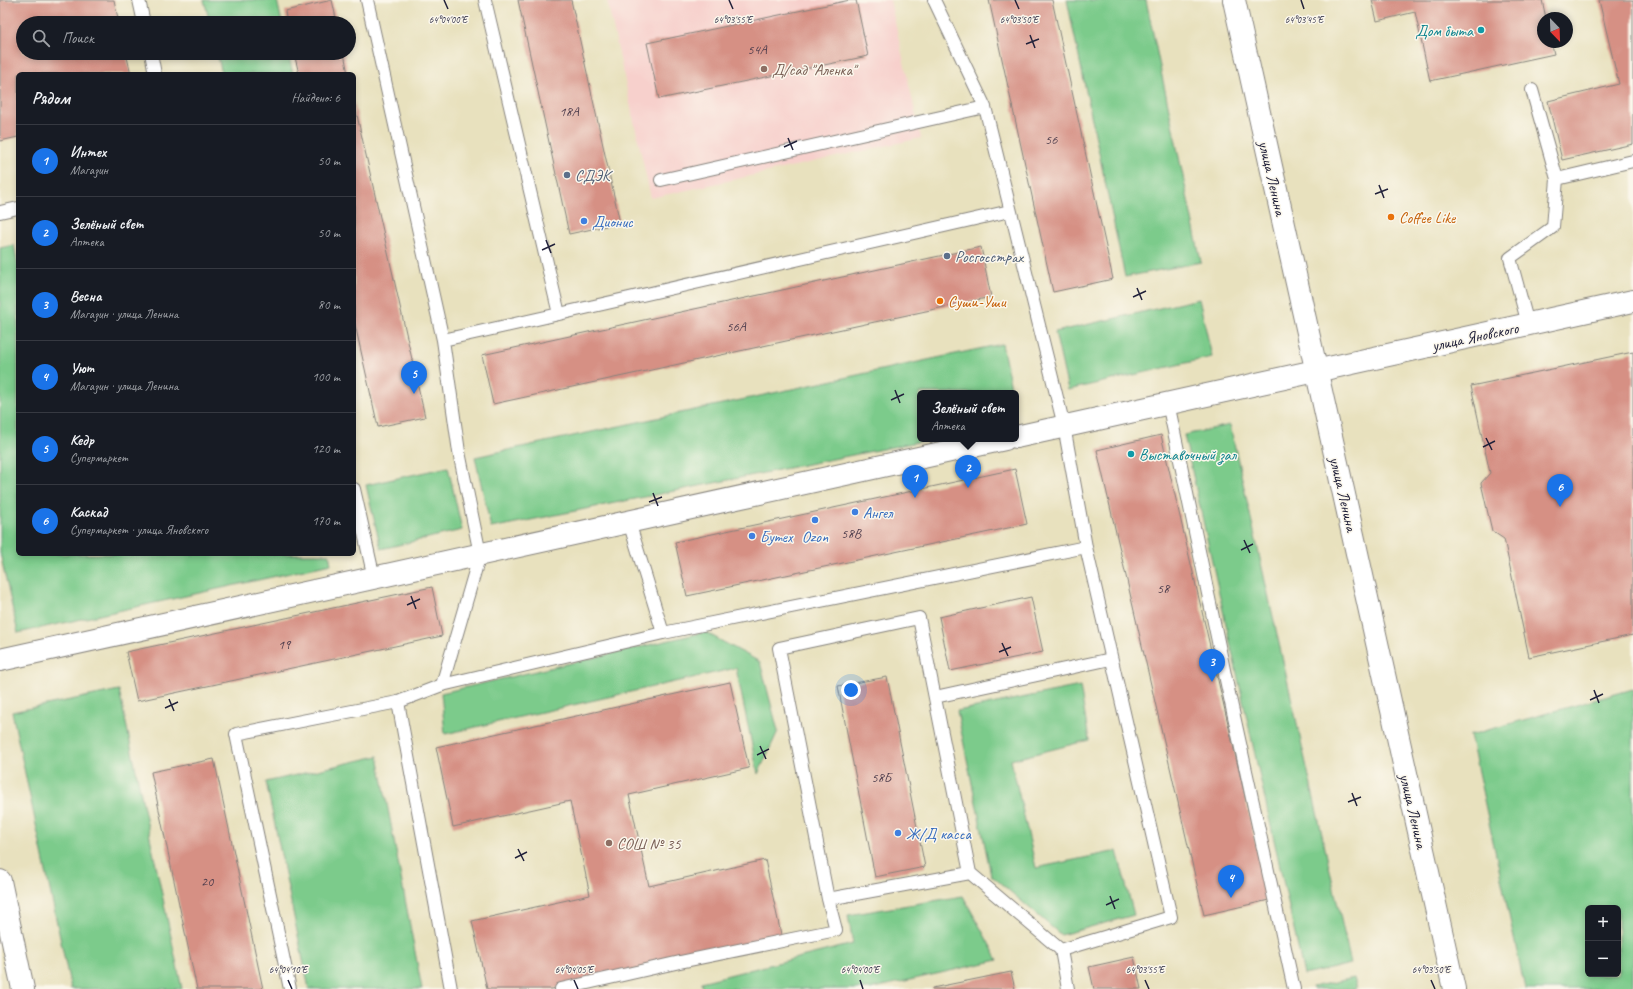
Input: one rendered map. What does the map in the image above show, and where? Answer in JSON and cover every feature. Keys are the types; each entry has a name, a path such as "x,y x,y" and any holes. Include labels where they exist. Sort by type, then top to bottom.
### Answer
{"main road":[{"name":"улица Ленина","path":"1234,0 1454,989"},
{"name":"улица Яновского","path":"1019,435 1633,301"},
{"path":"0,660 991,442"},
{"path":"0,881 22,989"}],"lane":[{"path":"139,0 142,16"},
{"path":"367,0 443,340 459,452 480,554 442,685"},
{"path":"485,0 559,314"},
{"path":"934,0 985,107 1064,426 1086,547 1171,917 1061,950"},
{"path":"152,60 155,72"},
{"path":"1528,324 1510,258 1553,227 1557,179 1532,90"},
{"path":"661,180 985,107"},
{"path":"1557,179 1633,162"},
{"path":"0,212 16,208"},
{"path":"443,340 1010,211"},
{"path":"1168,403 1228,689 1294,989"},
{"path":"356,497 374,578"},
{"path":"629,522 663,633"},
{"path":"290,989 236,734 398,702 442,685 663,633 1086,547"},
{"path":"561,989 680,962 836,930 828,899 778,648 919,618 970,873 1061,950 1068,989"},
{"path":"935,696 1111,659"},
{"path":"398,702 451,989"},
{"path":"828,899 970,873"}],"shaded area":[{"name":"Д/сад \"Аленка\"","path":"607,0 890,0 921,138 651,198"}],"green space":[{"path":"204,0 277,0 280,16 208,16"},
{"path":"1067,0 1146,0 1201,262 1125,277"},
{"path":"219,60 290,60 293,72 222,72"},
{"path":"14,245 16,256 16,556 329,556 331,564 18,633 0,553 0,248"},
{"path":"1199,299 1212,357 1068,390 1055,332"},
{"path":"1002,344 1011,390 917,390 917,442 491,528 475,457"},
{"path":"1230,425 1351,964 1304,975 1184,435"},
{"path":"448,467 462,530 381,549 366,485"},
{"path":"705,632 760,662 778,731 758,774 736,668 445,734 441,693"},
{"path":"1080,686 1089,740 1011,760 1036,868 1117,851 1134,915 1061,935 991,875 957,711"},
{"path":"1633,689 1633,989 1525,989 1470,735"},
{"path":"119,690 182,989 71,989 12,712"},
{"path":"378,756 422,989 309,989 266,782"},
{"path":"963,896 998,960 870,989 702,989 701,982 853,944 848,915"},
{"path":"1354,978 1357,989 1313,989 1312,987"}],"building":[{"path":"0,0 114,0 117,16 16,16 16,60 128,60 131,72 16,72 16,137 0,141"},
{"path":"332,0 335,16 286,16 285,11"},
{"path":"518,0 571,0 620,223 569,234"},
{"path":"850,0 856,0 868,56 659,99 647,43"},
{"path":"989,0 1052,0 1113,279 1053,292"},
{"name":"Дом быта","path":"1372,0 1542,0 1545,12 1537,12 1537,48 1552,48 1554,54 1430,81 1415,12 1377,21"},
{"path":"1599,0 1633,0 1633,144 1562,160 1548,101 1619,84"},
{"path":"296,60 345,60 348,72 299,72"},
{"path":"356,111 425,417 378,427 356,329"},
{"path":"981,247 991,297 493,404 482,355"},
{"path":"1633,352 1633,635 1529,657 1504,539 1492,531 1481,483 1490,473 1471,386"},
{"path":"1161,435 1269,900 1204,915 1097,450"},
{"path":"1015,469 1027,524 687,596 675,542"},
{"path":"432,587 442,636 137,701 126,652"},
{"path":"1031,597 1043,652 950,671 939,617"},
{"path":"887,677 925,867 875,877 838,686"},
{"name":"СОШ № 35","path":"730,682 749,768 629,795 649,886 765,860 782,939 552,989 487,989 472,921 590,895 570,801 453,827 436,747"},
{"path":"214,759 263,989 197,989 151,772"},
{"path":"1134,957 1141,989 1094,989 1089,967"},
{"path":"1011,972 1015,989 932,989 932,988"}],"place":[{"name":"Дом быта","path":"1481,30"},
{"name":"Д/сад \"Аленка\"","path":"764,69"},
{"name":"СДЭК","path":"567,175"},
{"name":"Coffee Like","path":"1391,217"},
{"name":"Дионис","path":"584,221"},
{"name":"Росгосстрах","path":"947,256"},
{"name":"Суши-Уши","path":"940,301"},
{"name":"Кедр","path":"414,394"},
{"name":"Выставочный зал","path":"1131,454"},
{"name":"Зелёный свет","path":"968,488"},
{"name":"Интех","path":"915,498"},
{"name":"Каскад","path":"1560,507"},
{"name":"Ангел","path":"855,512"},
{"name":"Ozon","path":"815,520"},
{"name":"Бутех","path":"752,536"},
{"name":"Весна","path":"1212,682"},
{"name":"Ж/Д касса","path":"898,833"},
{"name":"СОШ № 35","path":"609,843"},
{"name":"Уют","path":"1231,898"}]}
